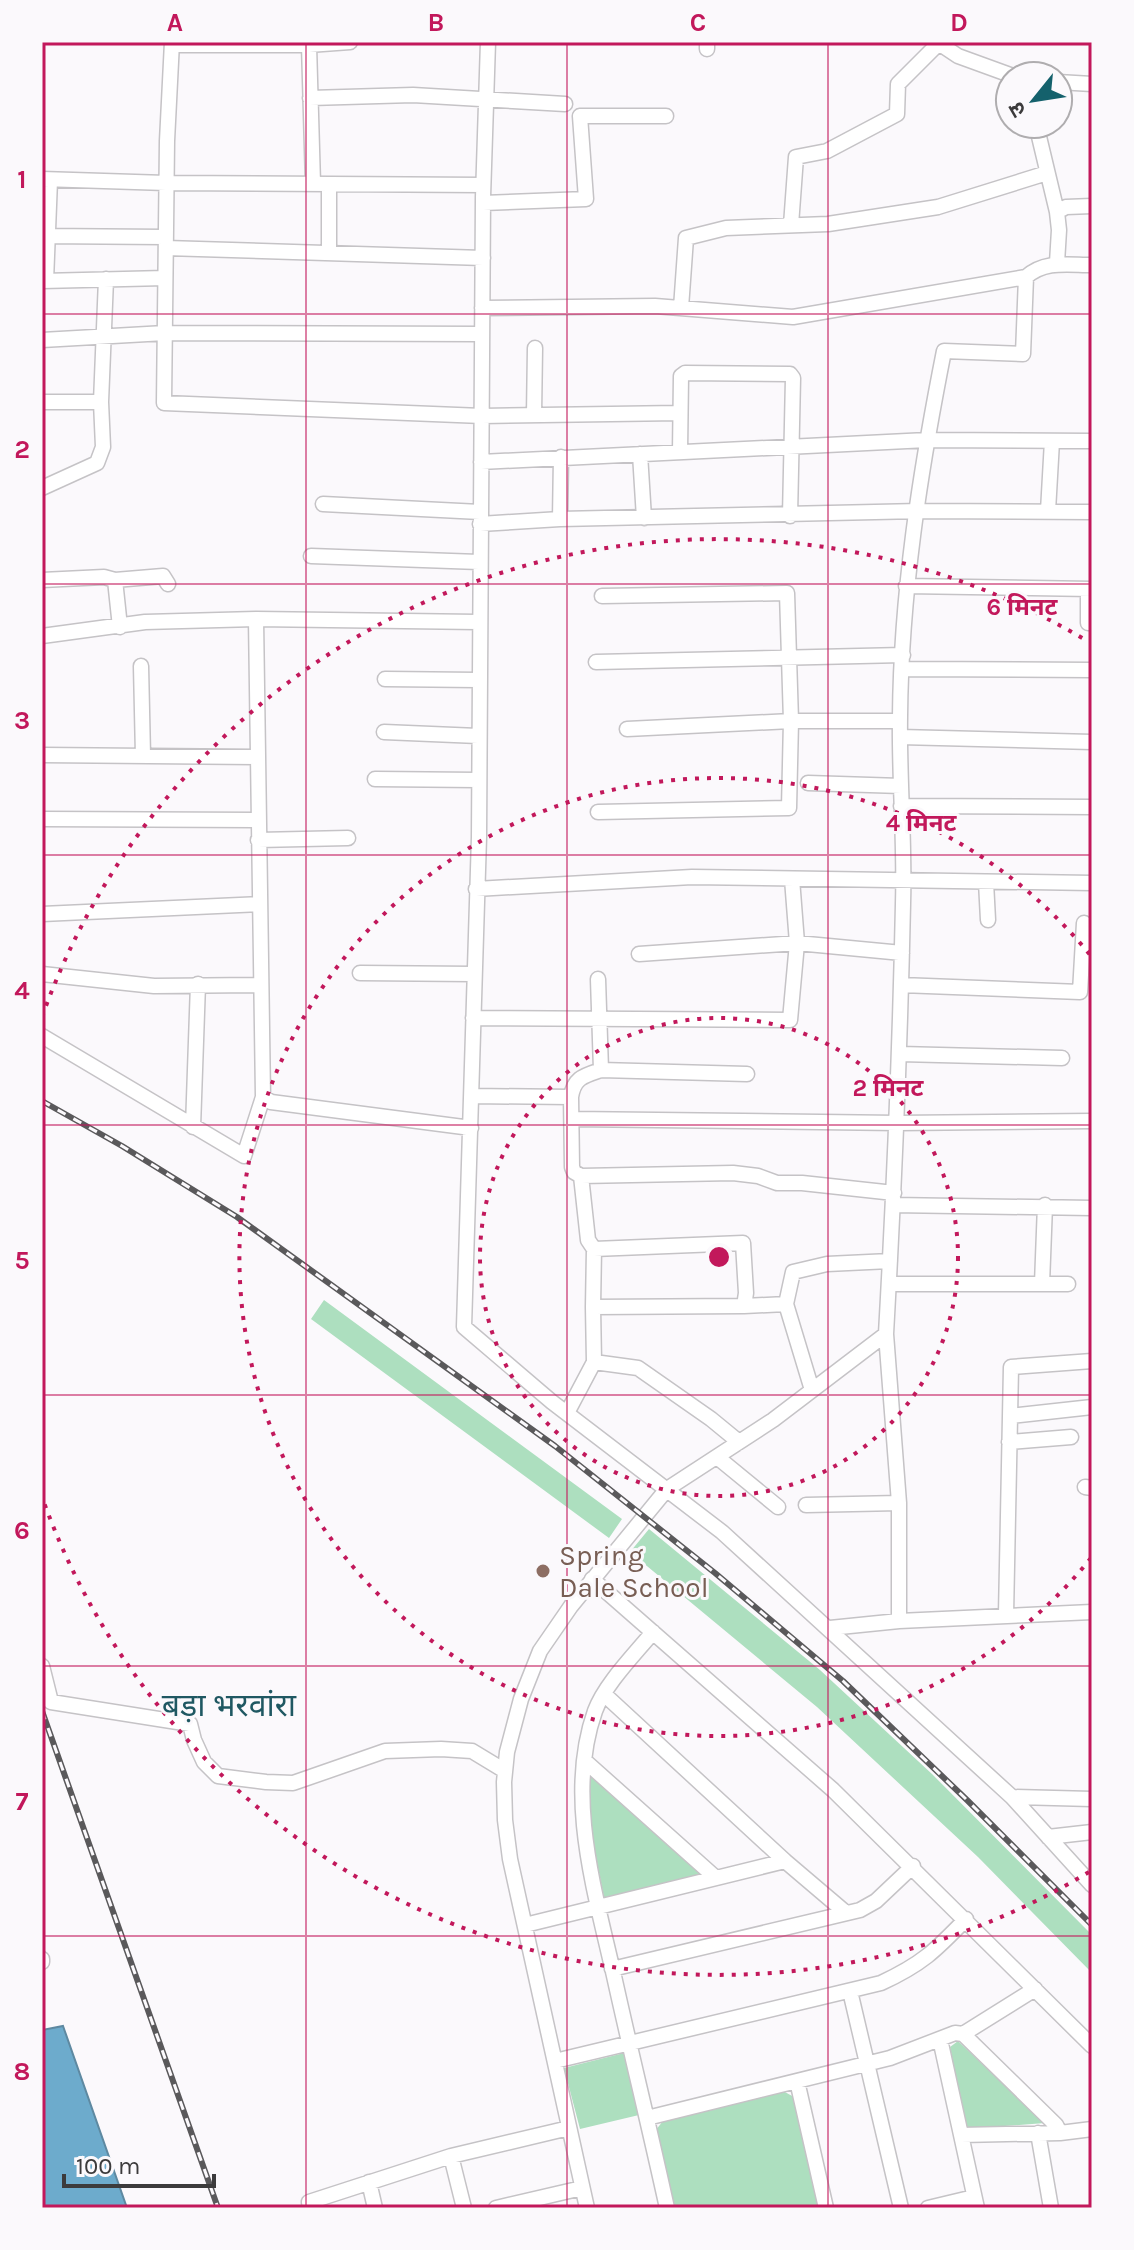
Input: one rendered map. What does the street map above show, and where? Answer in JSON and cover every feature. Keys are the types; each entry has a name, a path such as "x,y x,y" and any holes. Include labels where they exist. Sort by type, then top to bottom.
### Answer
{"street":[{"path":"350,42 309,45 172,43 166,183 164,403 482,416 679,413"},
{"path":"488,42 483,185 476,889 464,1327 567,1413 722,1532 1012,1797 1092,1885"},
{"path":"791,225 796,157 827,151 897,114 898,84 938,43 958,56 994,69"},
{"path":"309,45 313,184"},
{"path":"310,98 413,95 565,104"},
{"path":"483,203 586,199 580,116 666,116"},
{"path":"1040,140 1057,212 1057,263"},
{"path":"681,308 686,238 726,228 828,224 938,207 1047,173"},
{"path":"165,278 44,281 46,179 483,185"},
{"path":"329,184 329,253"},
{"path":"1057,212 1066,207 1092,206"},
{"path":"45,236 329,253 483,258"},
{"path":"482,308 681,308 793,317 1026,277 1057,263 1092,265"},
{"path":"899,1621 899,1503 886,1334 900,1054 903,881 900,721 906,586 927,440 944,351 1023,354 1026,277"},
{"path":"42,488 97,463 103,447 101,402 106,279"},
{"path":"42,340 165,333 482,334"},
{"path":"534,415 535,348"},
{"path":"680,452 681,376 685,373 790,374 793,378 790,516"},
{"path":"42,402 101,402"},
{"path":"481,462 927,440 1092,441"},
{"path":"1048,511 1052,441"},
{"path":"640,454 644,518"},
{"path":"560,519 561,457"},
{"path":"323,504 480,518 560,519 1092,512"},
{"path":"311,556 479,562"},
{"path":"42,580 104,577 115,580 163,576 168,584"},
{"path":"115,580 120,627"},
{"path":"906,586 1090,589 1088,623 1092,623"},
{"path":"598,812 789,808 791,721 787,593 602,596"},
{"path":"42,636 145,622 256,619 478,622"},
{"path":"42,1036 244,1156 263,1097 256,619"},
{"path":"596,662 789,656 1092,670"},
{"path":"141,666 143,756"},
{"path":"385,679 478,680"},
{"path":"627,729 791,721 900,721"},
{"path":"384,732 478,736"},
{"path":"900,737 1092,742"},
{"path":"42,755 258,757"},
{"path":"375,779 478,780"},
{"path":"808,783 901,786"},
{"path":"901,806 1092,807"},
{"path":"42,819 259,820"},
{"path":"258,840 348,838"},
{"path":"476,889 692,877 1092,883"},
{"path":"473,1018 790,1020 797,943 792,879"},
{"path":"986,882 988,920"},
{"path":"42,914 260,904"},
{"path":"901,985 1080,992 1084,923"},
{"path":"639,954 797,943 902,953"},
{"path":"360,973 474,974"},
{"path":"42,974 154,986 261,985"},
{"path":"598,979 601,1070"},
{"path":"193,1127 198,984"},
{"path":"900,1054 1062,1058"},
{"path":"747,1074 601,1070 578,1079 573,1085 571,1097 574,1172 581,1176 733,1173 758,1176 777,1183 802,1183 894,1199 1092,1208"},
{"path":"471,1096 571,1097"},
{"path":"263,1097 271,1102 471,1128"},
{"path":"572,1119 898,1123 1092,1121"},
{"path":"567,1413 594,1362 594,1249 588,1240 581,1176"},
{"path":"1042,1284 1045,1205"},
{"path":"594,1249 743,1243 744,1306"},
{"path":"812,1390 786,1304 793,1272 827,1264 890,1261"},
{"path":"889,1284 1068,1284"},
{"path":"593,1307 786,1304"},
{"path":"587,2208 510,1859 505,1820 505,1771 521,1699 540,1651 592,1579 667,1489 773,1420 886,1334"},
{"path":"1006,1615 1011,1367 1092,1361"},
{"path":"594,1362 638,1368 739,1442"},
{"path":"1010,1416 1092,1407"},
{"path":"1009,1442 1071,1437"},
{"path":"717,1457 778,1507"},
{"path":"806,1505 899,1503"},
{"path":"592,1579 833,1790 1092,2046"},
{"path":"830,1628 899,1621 1092,1612"},
{"path":"653,1632 596,1708 585,1761 582,1813 598,1907 667,2208"},
{"path":"42,1666 51,1702 190,1724 204,1762 218,1776 293,1783 385,1751 441,1749 472,1751 505,1771"},
{"path":"605,1695 785,1861 845,1912"},
{"path":"585,1761 716,1878"},
{"path":"1012,1797 1092,1799"},
{"path":"1048,1837 1092,1832"},
{"path":"525,1925 785,1861"},
{"path":"612,1969 860,1910 876,1901 913,1866"},
{"path":"555,2061 881,1983 913,1968 966,1919"},
{"path":"963,2034 1035,1989"},
{"path":"850,1991 901,2208"},
{"path":"647,2118 867,2063 955,2033 963,2034 1056,2125 1060,2133"},
{"path":"928,2208 976,2203 940,2039"},
{"path":"797,2081 826,2208"},
{"path":"310,2208 309,2202 451,2156 569,2128"},
{"path":"961,2135 1060,2133 1092,2129"},
{"path":"1038,2133 1051,2208"},
{"path":"451,2156 464,2208"},
{"path":"369,2182 375,2208"},
{"path":"496,2208 582,2188"}],"green space":[{"path":"324,1300 622,1519 609,1538 311,1319"},
{"path":"649,1529 820,1670 932,1774 1092,1935 1092,1973 978,1857 817,1707 630,1552"},
{"path":"591,1773 706,1874 604,1898 589,1822 587,1776"},
{"path":"958,2041 1045,2123 966,2129 950,2047"},
{"path":"624,2053 639,2115 580,2129 564,2068"},
{"path":"783,2091 794,2097 820,2208 674,2208 655,2131 663,2121"}],"water":[{"path":"63,2026 127,2208 42,2208 42,2030"}],"railway":[{"path":"42,1101 237,1217 555,1446 715,1573 843,1681 1092,1925"},
{"path":"42,1711 218,2208"}],"place":[{"name":"Spring Dale School","path":"543,1571"}],"district":[{"name":"बड़ा भरवांरा","path":"229,1705"}]}
